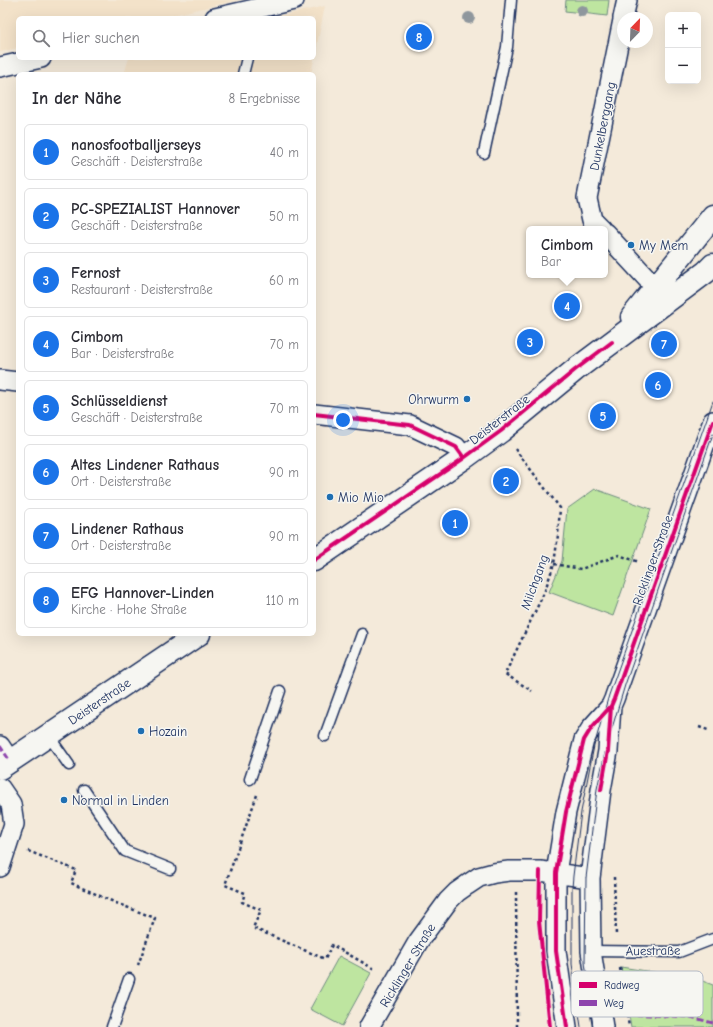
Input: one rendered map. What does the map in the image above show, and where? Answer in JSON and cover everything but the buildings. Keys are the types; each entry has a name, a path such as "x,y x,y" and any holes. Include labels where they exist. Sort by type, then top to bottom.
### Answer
{"street":[{"path":"231,16 256,13 294,0"},
{"name":"Dunkelberggang","path":"624,12 627,0"},
{"name":"Dunkelberggang","path":"598,226 592,220 587,198 617,48"},
{"path":"0,67 32,60"},
{"name":"Deisterstraße","path":"612,342 713,216"},
{"path":"608,236 656,287"},
{"name":"Deisterstraße","path":"316,559 464,458 501,431 575,370 706,272 713,265"},
{"path":"0,380 16,382"},
{"path":"316,414 410,425 456,447 464,458"},
{"name":"Ricklinger Straße","path":"369,1027 418,942 457,892 479,877 509,871 540,871 590,878 601,790 608,751 611,706 713,421"},
{"name":"Deisterstraße","path":"3,758 48,735 196,636"},
{"name":"Ricklinger Straße","path":"556,873 566,812 584,740 592,727 611,706"},
{"path":"0,788 11,804 14,824 0,867"},
{"path":"556,873 556,951 567,1027"},
{"path":"590,878 591,951 594,971"},
{"path":"602,1017 604,1027"}],"lane":[{"path":"484,153 507,48 512,0"},
{"path":"244,72 246,60"},
{"path":"325,736 362,634"},
{"path":"250,779 280,691"},
{"path":"48,735 69,765"},
{"path":"84,790 125,851 170,869"},
{"name":"Auestraße","path":"591,951 679,952 713,939"},
{"path":"112,1027 129,978"}],"path":[{"path":"554,564 581,569 619,555 633,560"},
{"path":"699,728 708,730"},
{"path":"250,779 262,783 226,885 245,893 242,902 261,910 253,928 325,959 332,945 396,980"},
{"path":"8,844 76,870 71,883 155,918 137,967 129,978"},
{"path":"516,871 517,1027"},
{"path":"614,874 617,951 620,971"},
{"path":"627,1017 629,1027"}],"shaded area":[{"path":"0,0 239,0 168,16 16,16 16,48 0,52"},
{"path":"325,6 316,50 316,16 280,16"},
{"path":"128,60 314,60 311,72 125,72"}],"green space":[{"path":"566,0 609,0 607,16 565,11"},
{"path":"595,489 651,509 613,616 549,592 562,561 567,509"},
{"path":"339,956 371,973 342,1026 310,1009"},
{"path":"621,967 646,971 622,971"},
{"path":"703,981 713,985 713,1027 631,1027 629,1017 703,1017"}],"tram line":[{"path":"573,971 573,876 581,812 594,746 609,695 713,401"},
{"path":"586,971 586,878 597,789 606,748 625,685 713,434"},
{"path":"580,1017 581,1027"},
{"path":"592,1017 593,1027"}],"marked path":[{"path":"0,746 10,761"},
{"path":"691,1017 713,1023"}],"cycle path":[{"path":"316,559 464,458 501,431 575,370 612,342"},
{"path":"316,414 410,425 456,447 464,458"},
{"path":"567,1027 556,951 556,873 566,812 584,740 592,727 611,706 614,699 713,421"},
{"path":"601,790 608,751 611,706"},
{"path":"540,871 539,921 550,1027"}],"place":[{"name":"EFG Hannover-Linden","path":"419,37"},
{"name":"My Mem","path":"631,245"},
{"name":"Cimbom","path":"567,306"},
{"name":"Fernost","path":"530,342"},
{"name":"Lindener Rathaus","path":"664,344"},
{"name":"Altes Lindener Rathaus","path":"658,385"},
{"name":"Ohrwurm","path":"467,399"},
{"name":"Schlüsseldienst","path":"603,416"},
{"name":"PC-SPEZIALIST Hannover","path":"506,481"},
{"name":"Mio Mio","path":"330,497"},
{"name":"nanosfootballjerseys","path":"455,523"},
{"name":"Hozain","path":"141,731"},
{"name":"Normal in Linden","path":"64,800"}]}
